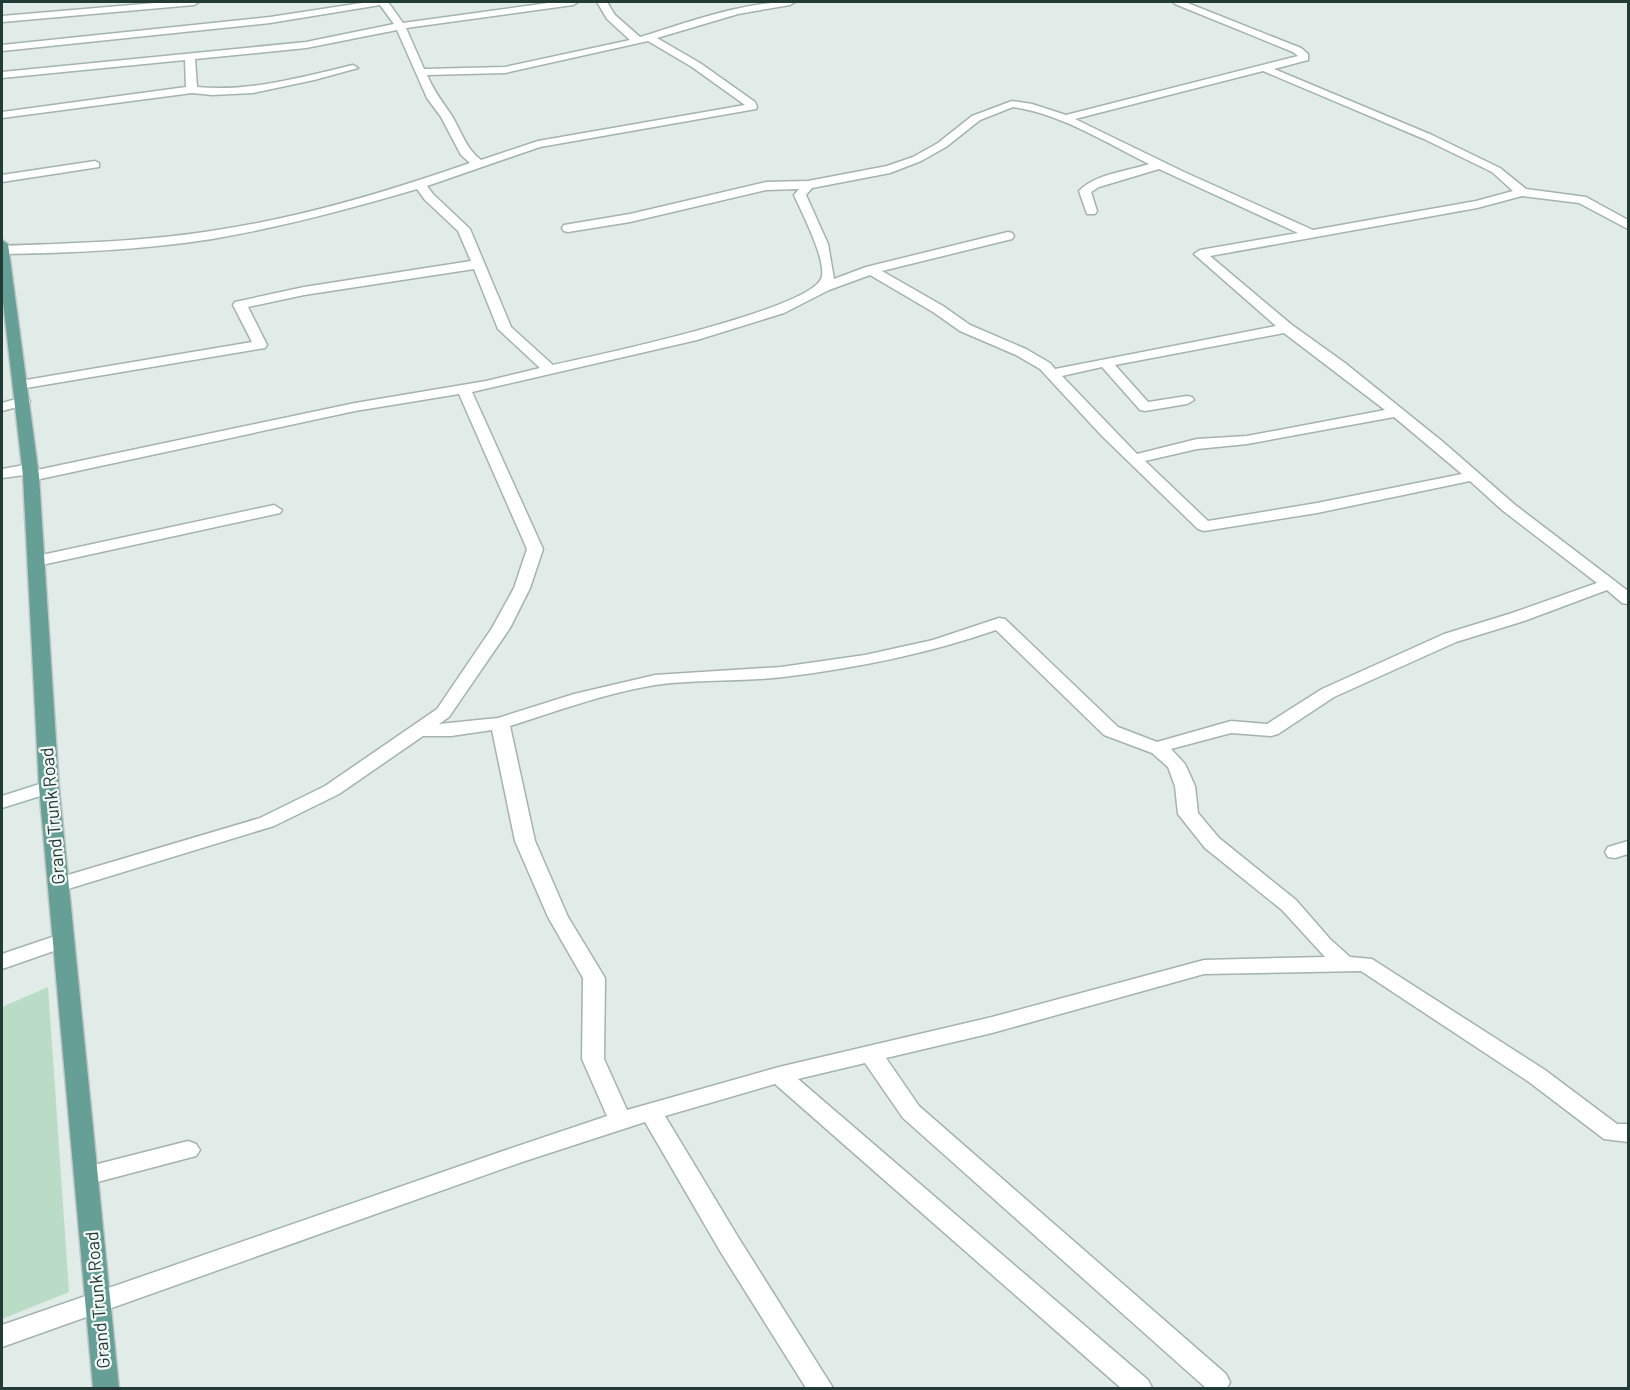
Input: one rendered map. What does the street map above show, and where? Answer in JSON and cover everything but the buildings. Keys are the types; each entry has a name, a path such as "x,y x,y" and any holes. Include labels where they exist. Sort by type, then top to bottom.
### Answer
{"main road":[{"name":"Grand Trunk Road","path":"2,247 4,280 31,472 49,787 106,1389"}],"street":[{"path":"2,75 190,56 217,39 270,20 383,2 400,26 432,98 446,116 467,155 478,163"},
{"path":"2,48 217,39 333,42 400,26 573,2"},
{"path":"2,247 116,245 211,235 321,213 420,184 538,144 752,107 751,104 696,65 643,39 611,17 602,2"},
{"path":"422,72 505,70 643,39 756,4 790,2"},
{"path":"1065,118 1304,58 1303,54 1178,2"},
{"path":"2,19 198,6 217,39"},
{"path":"190,56 192,90"},
{"path":"2,115 192,90 232,91 353,68"},
{"path":"1264,68 1428,137 1496,170 1522,192"},
{"path":"568,228 630,218 766,186 808,185 890,169 917,159 942,145 976,118 1012,104 1028,106 1065,118 1160,165 1309,233"},
{"path":"2,179 95,165"},
{"path":"1091,212 1085,191 1095,184 1160,165"},
{"path":"420,184 429,197 464,229 505,329 549,369"},
{"path":"808,185 800,195 822,244 829,276 824,287"},
{"path":"1629,225 1582,200 1522,192 1477,204 1200,254 1287,328 1340,366 1474,476 1508,507 1629,600"},
{"path":"2,474 31,472 355,407 464,389 692,337 779,310 824,287 871,270 1008,236"},
{"path":"2,407 21,393 260,345 240,305 304,291 478,264"},
{"path":"871,270 898,284 965,328 1021,352 1045,366 1134,459 1204,526 1317,508 1474,476"},
{"path":"1052,374 1287,328"},
{"path":"1105,362 1145,407 1187,400"},
{"path":"58,885 267,822 332,790 443,713 501,628 522,588 535,549 464,389"},
{"path":"1134,459 1197,444 1266,437 1396,412"},
{"path":"37,561 274,510"},
{"path":"1159,749 1167,742 1231,727 1271,730 1328,693 1450,638 1518,617 1609,584"},
{"path":"417,730 451,730 500,723 580,698 655,680 781,672 865,660 939,644 999,623 1111,731 1159,749 1176,764 1185,786 1188,814 1212,843 1289,905 1323,944 1346,964"},
{"path":"500,723 525,841 558,917 594,978 593,1059 621,1121"},
{"path":"2,802 49,787"},
{"path":"2,962 64,940"},
{"path":"2,1336 514,1156 651,1111 779,1075 992,1025 1204,967 1365,964 1537,1076 1612,1133 1629,1133"},
{"path":"871,1054 912,1112 1217,1382"},
{"path":"779,1075 1139,1389"},
{"path":"651,1111 729,1244 820,1389"},
{"path":"86,1176 188,1150"}],"green space":[{"path":"48,987 69,1292 2,1319 2,1007"}]}
